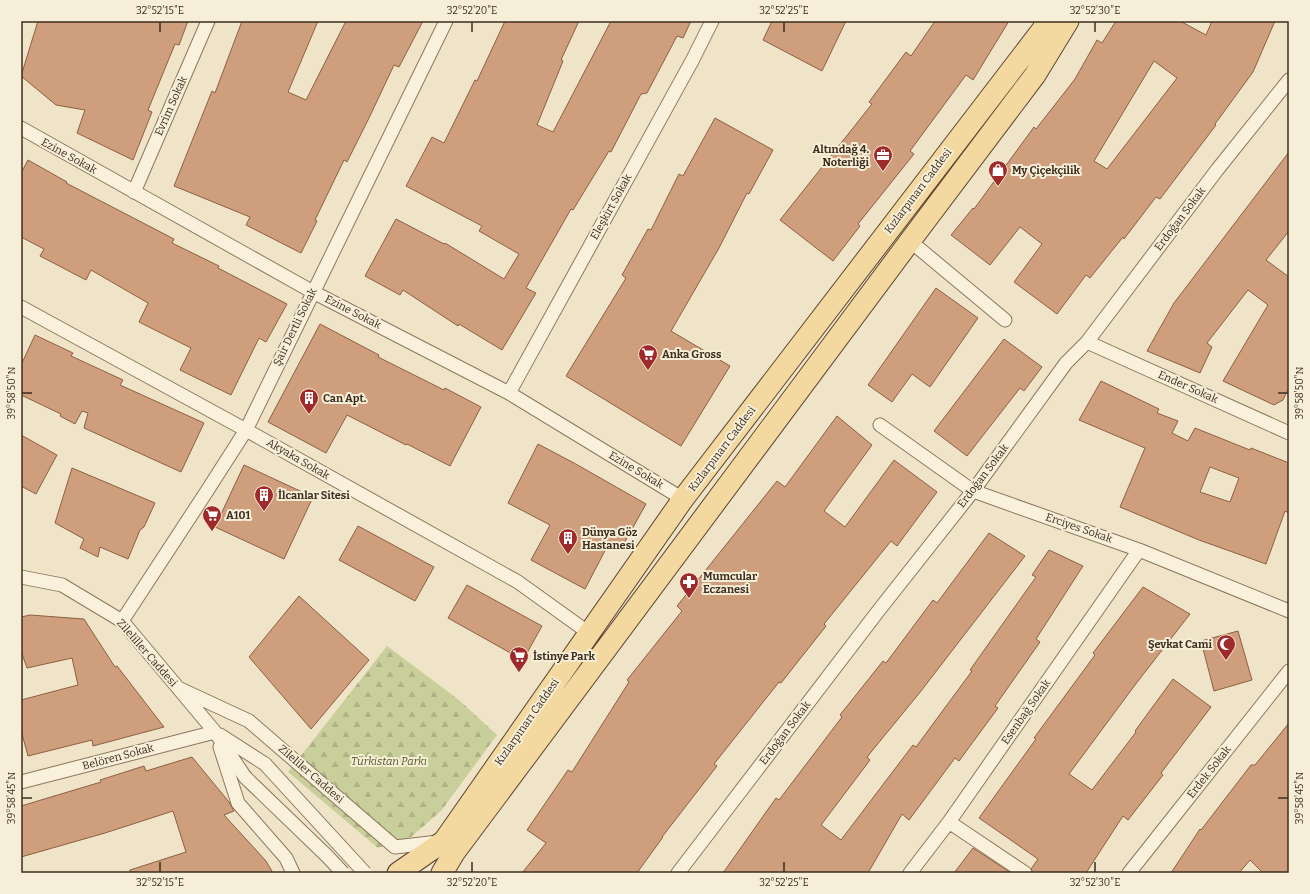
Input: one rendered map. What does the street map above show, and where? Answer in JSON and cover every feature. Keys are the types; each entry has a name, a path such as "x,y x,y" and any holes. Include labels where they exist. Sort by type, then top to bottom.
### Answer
{"main road":[{"name":"Kızlarpınarı Caddesi","path":"398,873 444,841 683,499 1038,35 1046,21"},
{"name":"Kızlarpınarı Caddesi","path":"442,873 454,853 1035,75 1068,21"}],"street":[{"name":"Evrim Sokak","path":"134,192 208,21"},
{"name":"Şair Dertli Sokak","path":"122,621 246,430 312,292 446,21"},
{"name":"Eleşkirt Sokak","path":"509,393 692,61 712,21"},
{"name":"Erdoğan Sokak","path":"678,873 973,491 1066,363 1087,342 1217,170 1289,80"},
{"name":"Ezine Sokak","path":"21,128 312,292 509,393 683,499"},
{"path":"910,241 1005,320"},
{"name":"Akyaka Sokak","path":"21,307 246,430 518,582 590,633"},
{"name":"Ender Sokak","path":"1087,342 1287,428"},
{"name":"Erciyes Sokak","path":"880,425 973,491 1139,550 1289,611"},
{"name":"Esenbağ Sokak","path":"910,873 949,822 1139,550"},
{"name":"Zileliller Caddesi","path":"21,577 62,585 122,621 215,732"},
{"name":"Erdek Sokak","path":"1129,873 1289,671"},
{"name":"Zileliler Caddesi","path":"178,688 250,721 395,847 444,841"},
{"path":"215,732 265,764 365,873"},
{"path":"215,732 245,777 327,856 342,873"},
{"path":"215,732 238,803 286,858 293,873"},
{"name":"Belören Sokak","path":"21,782 215,732"},
{"path":"949,822 1025,873"}],"green space":[{"name":"Türkistan Parkı","path":"387,646 459,700 497,735 441,811 411,837 378,848 288,772"}],"building":[{"path":"38,21 188,21 179,45 175,44 148,110 152,112 133,160 77,133 85,110 56,105 21,76"},
{"path":"242,21 318,21 288,92 306,100 346,21 423,21 399,67 394,65 347,162 344,160 301,253 246,225 250,217 174,186 212,91 215,93"},
{"path":"505,21 579,21 561,60 563,61 537,125 553,132 611,21 691,21 683,38 677,36 647,93 641,94 611,152 609,151 573,210 571,209 526,288 536,293 502,350 459,324 458,326 403,290 400,295 365,276 396,219 444,244 445,243 504,279 519,254 479,231 482,226 406,186 432,137 444,143 475,80 477,81"},
{"path":"772,21 846,21 822,71 763,40"},
{"path":"935,21 1009,21 973,80 966,75 910,151 914,154 858,224 860,226 833,261 780,220 872,104 869,102 906,52 911,56"},
{"path":"1116,21 1180,21 1206,35 1212,21 1275,21 1253,72 1215,124 1216,125 1160,199 1156,197 1124,239 1123,237 1090,278 1086,275 1057,314 1014,282 1042,244 1020,227 990,265 951,235 973,208 974,209 1034,127 1036,129 1075,79 1097,40 1102,43","holes":["1154,61 1177,78 1107,169 1094,161"]},
{"path":"715,118 773,150 749,194 747,193 719,248 671,331 730,366 681,446 566,376 626,278 622,275 648,229 651,230 679,174 683,176"},
{"path":"1289,152 1289,231 1266,260 1289,277 1289,387 1283,400 1274,405 1223,381 1268,305 1248,290 1207,343 1212,347 1200,373 1147,351 1174,303"},
{"path":"28,160 67,182 66,183 174,239 172,243 219,266 218,268 287,304 266,342 259,338 231,395 180,370 191,348 139,322 148,303 91,270 86,280 40,256 44,249 21,237 21,173"},
{"path":"936,288 978,318 930,387 912,374 892,402 868,385"},
{"path":"320,324 379,355 378,357 444,390 445,388 481,407 450,466 347,415 326,453 268,422"},
{"path":"35,335 73,353 71,356 123,380 120,385 204,423 181,472 84,428 88,413 82,411 75,424 60,416 61,414 21,395 21,365"},
{"path":"1004,339 1042,367 1024,391 1020,388 967,456 934,431"},
{"path":"1101,381 1159,409 1157,413 1178,421 1172,433 1188,441 1195,428 1250,450 1251,448 1289,463 1289,513 1285,511 1266,564 1199,540 1120,507 1145,448 1079,420","holes":["1210,467 1239,478 1230,502 1200,492"]},
{"path":"837,416 872,445 824,511 845,527 894,460 937,492 897,546 891,541 824,624 826,626 781,683 779,682 714,764 717,766 662,837 637,873 522,873 546,843 527,830 568,770 572,772 629,682 627,680 682,611 677,606 777,481 785,487"},
{"path":"21,435 57,455 36,494 21,486"},
{"path":"538,444 646,504 622,547 610,541 585,589 531,560 550,525 508,503"},
{"name":"İlcanlar Sitesi","path":"244,465 313,497 284,559 215,527"},
{"path":"72,468 155,503 144,527 140,530 128,559 100,547 98,557 80,548 84,539 55,523"},
{"path":"358,526 434,567 415,601 339,560"},
{"path":"989,533 1025,556 921,691 867,757 870,760 821,825 841,840 913,745 916,747 972,671 970,670 1036,577 1032,575 1049,550 1083,566 1036,639 1040,642 995,706 998,708 959,761 955,758 909,820 902,814 868,873 723,873 776,798 779,800 842,717 840,715 883,661 886,663 933,600 937,603"},
{"path":"467,585 542,626 523,660 448,618"},
{"path":"1143,587 1190,614 1069,774 1092,790 1136,732 1135,731 1173,679 1211,707 1161,773 1163,775 1128,820 1123,816 1086,873 1033,873 1031,869 1038,859 979,818 1036,739 1034,738 1095,655 1093,653"},
{"path":"299,596 369,660 311,729 249,657"},
{"path":"30,615 84,619 115,667 117,666 164,727 93,746 92,740 28,756 21,730 21,700 78,685 72,658 27,668 21,651 21,617"},
{"name":"Şevkat Cami","path":"1238,631 1252,680 1214,691 1201,641"},
{"path":"1289,723 1289,873 1263,873 1250,860 1239,873 1171,873 1200,829 1201,830 1251,765 1255,765"},
{"path":"192,757 229,802 234,811 224,815 266,861 273,873 130,873 130,870 186,852 173,811 105,833 21,857 21,806 101,782 100,780 144,766 146,771"},
{"path":"973,848 1011,873 954,873"}],"place":[{"name":"Altındağ 4. Noterliği","path":"883,172"},
{"name":"My Çiçekçilik","path":"998,187"},
{"name":"Anka Gross","path":"648,371"},
{"name":"Can Apt.","path":"309,415"},
{"name":"İlcanlar Sitesi","path":"264,512"},
{"name":"A101","path":"212,532"},
{"name":"Dünya Göz Hastanesi","path":"568,555"},
{"name":"Mumcular Eczanesi","path":"689,599"},
{"name":"Şevkat Cami","path":"1226,661"},
{"name":"İstinye Park","path":"519,673"}]}
